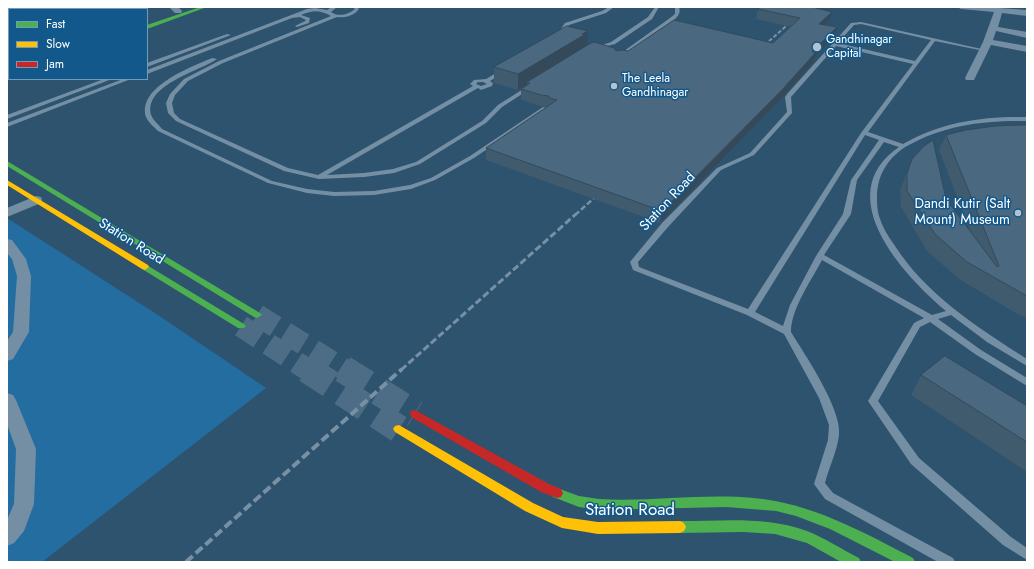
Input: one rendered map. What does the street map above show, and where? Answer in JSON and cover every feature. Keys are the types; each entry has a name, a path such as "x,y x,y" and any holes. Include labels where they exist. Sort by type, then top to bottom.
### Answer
{"street":[{"path":"148,21 175,9 189,7"},
{"path":"148,27 205,7"},
{"path":"961,7 1027,13"},
{"path":"970,78 986,46 999,10"},
{"path":"992,28 1027,35"},
{"path":"986,46 1026,49"},
{"path":"7,163 257,315"},
{"name":"Station Road","path":"7,182 240,326"},
{"path":"7,213 36,200"},
{"path":"7,243 19,259 24,276 21,332 7,355"},
{"path":"7,400 26,449 24,504 17,524 7,536"},
{"path":"415,414 544,488 584,503 610,505 734,502 756,503 782,507 820,519 847,530 908,562"},
{"name":"Station Road","path":"399,429 529,507 551,518 575,526 598,528 757,526 778,529 806,536 854,562"}],"lane":[{"path":"148,65 304,7"},
{"path":"148,72 318,7"},
{"path":"328,12 335,7"},
{"path":"354,7 357,11 353,14 336,16 202,71 178,87 172,95 169,102 172,113 178,120 286,170 319,177 364,175 386,172 418,163 484,122 500,106 538,82"},
{"path":"553,40 567,24 604,12 612,7"},
{"path":"591,50 613,43 650,18 657,7"},
{"path":"617,58 672,19 677,14 677,7"},
{"path":"309,10 315,9 328,12 331,15 336,16"},
{"path":"292,17 307,18 306,22 301,25 191,69 169,81 155,93 148,103 148,112 152,123 160,130 270,182 307,191 334,194 374,193 411,187 433,180 472,157 545,108"},
{"path":"834,44 853,24 857,23 934,39 986,46"},
{"path":"750,313 864,133 934,39"},
{"path":"834,44 916,62"},
{"name":"Station Road","path":"787,332 750,313 636,268 634,262 665,225 719,169 752,154 790,112 788,97 790,94 834,44"},
{"path":"319,177 476,87 481,88 489,86 490,82 487,81 508,68"},
{"path":"9,115 106,80"},
{"path":"7,125 125,80"},
{"path":"7,132 23,118"},
{"path":"1027,119 986,120 958,124 936,130 912,140 895,151 880,169 873,187 876,218 887,241 918,282 951,312 1027,363"},
{"path":"864,133 903,146"},
{"path":"883,139 854,180 847,214 820,256 794,305 787,323 787,332 828,408 834,424 834,433 819,484 828,496 949,562"},
{"path":"820,256 930,318 978,352 1027,383"},
{"path":"951,312 930,318 917,325 873,401 915,461 1007,541 1027,555"}],"shaded area":[{"path":"7,218 158,315 266,388 42,562 7,562"}],"building":[{"path":"761,7 812,7 832,12 819,24 837,27 812,52 816,52 781,91 662,211 486,148 557,100 549,98 549,96 521,89 530,83 527,82 591,43 594,42 614,48 616,51 628,51 674,20 773,43 800,18 758,9"},
{"path":"567,26 588,31 582,34 584,35 518,74 494,67"},
{"path":"1027,125 1027,296 967,262 935,234 907,191 907,174 912,159 924,146 933,140 946,199 997,267 999,266 946,135 966,130 995,126"},
{"path":"945,356 1027,406 1027,442 921,375"}],"tunnel":[{"path":"257,315 345,370"},
{"path":"241,326 308,370"},
{"path":"307,369 399,429"},
{"path":"343,369 415,414"}],"railway":[{"path":"760,49 808,7"},
{"path":"575,215 601,192"},
{"path":"401,370 576,214"},
{"path":"186,562 402,369"}],"traffic: fast":[{"path":"148,27 205,7"},
{"path":"7,163 257,315"},
{"path":"145,267 241,326"},
{"path":"557,493 579,501 599,505 726,501 776,506 816,517 835,525 908,562"},
{"path":"680,527 743,526 790,532 818,541 854,562"}],"traffic: slow":[{"path":"7,182 145,267"},
{"path":"399,429 529,507 562,522 598,528 680,527"}],"traffic: jam":[{"path":"415,414 545,488 557,493"}],"place":[{"name":"Gandhinagar Capital","path":"817,47"},
{"name":"The Leela Gandhinagar","path":"614,86"},
{"name":"Dandi Kutir (Salt Mount) Museum","path":"1018,213"}]}
